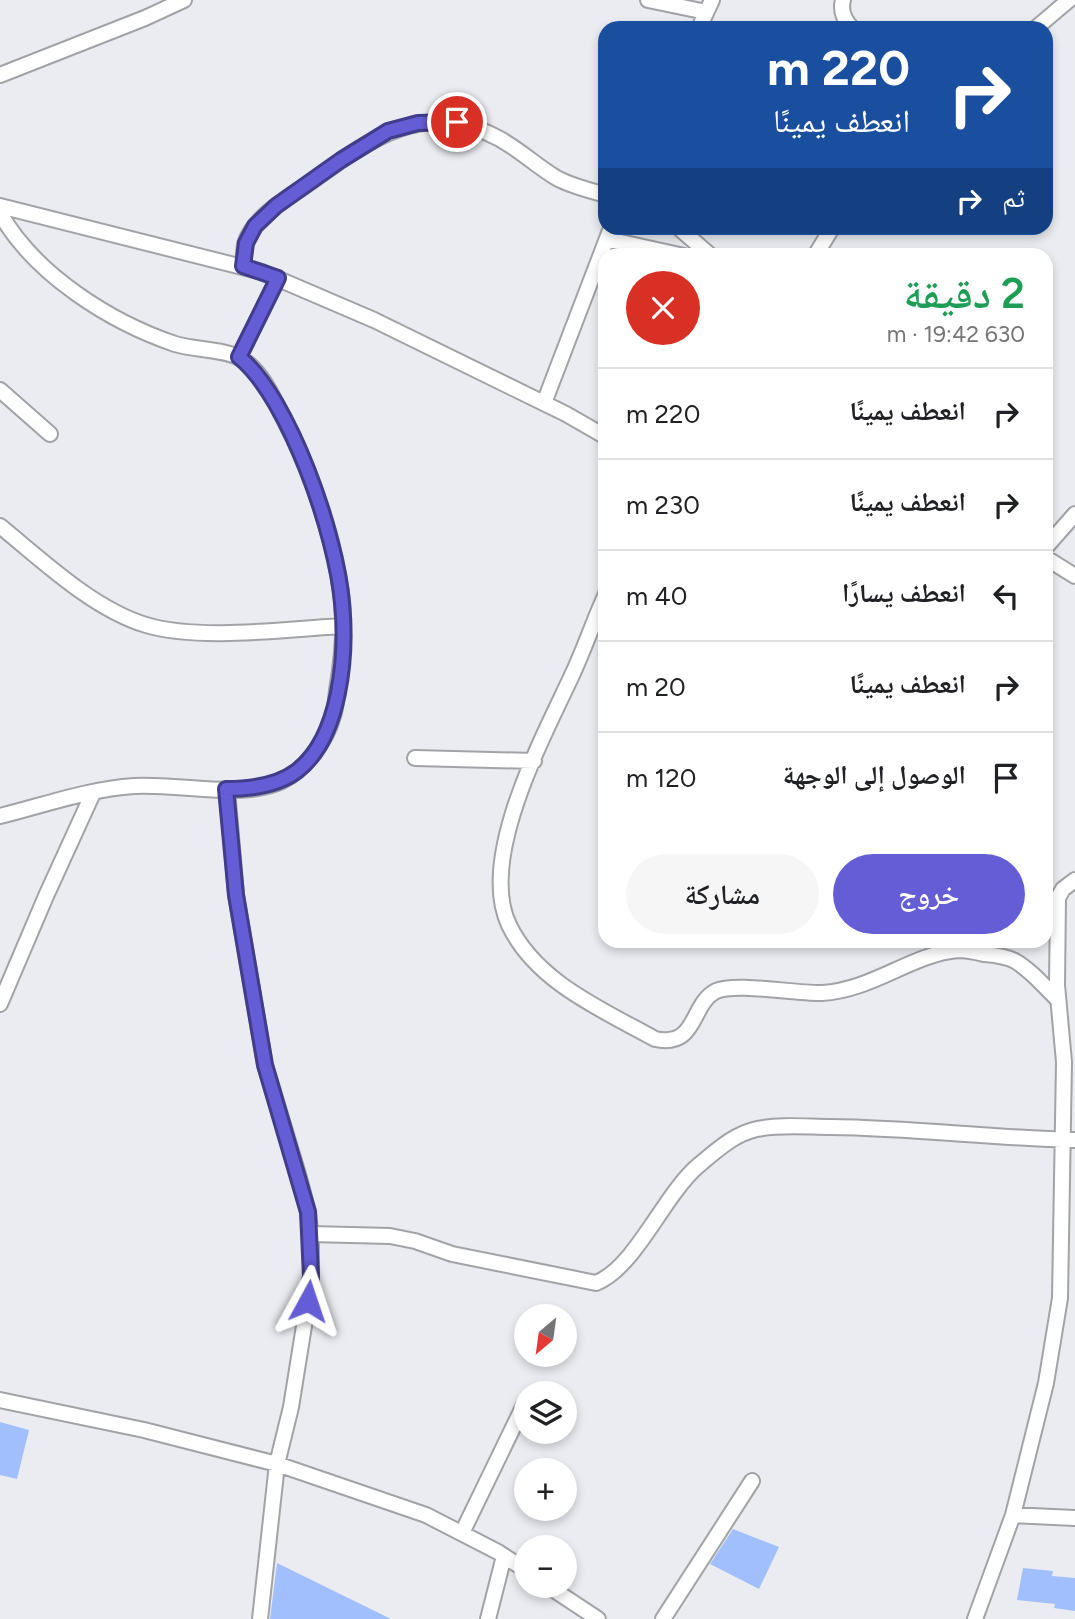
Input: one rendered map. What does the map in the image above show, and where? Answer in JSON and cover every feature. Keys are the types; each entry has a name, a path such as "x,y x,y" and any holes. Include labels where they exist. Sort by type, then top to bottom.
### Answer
{"street":[{"path":"0,75 184,0"},
{"path":"648,0 709,6"},
{"path":"843,0 841,8 845,21"},
{"path":"1044,21 1066,1"},
{"path":"243,266 246,243 255,226 276,206 388,131 418,123 457,122 497,137 526,154 555,177 598,192"},
{"path":"0,206 243,266 278,278 374,320 544,403 598,433"},
{"path":"0,213 19,240 52,275 92,305 176,344 239,357 264,382 297,445 320,505 337,572 343,626 334,716 312,755 299,770 281,781 262,786 226,789 135,786 93,793 0,816"},
{"path":"616,235 658,248"},
{"path":"687,235 703,248"},
{"path":"544,403 598,262"},
{"path":"239,357 278,278"},
{"path":"0,390 50,434"},
{"path":"1053,539 1075,514"},
{"path":"0,526 93,598 127,618 146,625 194,632 343,626"},
{"path":"1053,562 1075,576"},
{"path":"598,613 534,761 503,846 499,873 502,903 509,926 529,955 551,976 588,1002 655,1039 671,1040 686,1033 708,997 723,989 754,988 799,993 848,990 935,955 959,950 1012,959 1058,1000"},
{"path":"415,758 534,761"},
{"path":"226,789 236,895 265,1065 299,1174 311,1234 308,1301 291,1406 277,1464 260,1619"},
{"path":"0,1004 93,793"},
{"path":"976,1618 1013,1515 1046,1383 1060,1298 1070,1140 1058,1000 1058,898 1063,889 1075,880"},
{"path":"311,1234 390,1236 415,1241 452,1254 596,1283 610,1278 690,1172 729,1140 756,1129 871,1128 1070,1140"},
{"path":"0,1400 144,1430 277,1464 426,1515 514,1563"},
{"path":"462,1533 514,1426"},
{"path":"663,1619 752,1480"},
{"path":"1013,1515 1075,1518"},
{"path":"488,1619 504,1556"},
{"path":"566,1598 598,1619"}],"building":[{"path":"0,1422 29,1430 17,1479 0,1475"},
{"path":"733,1529 779,1547 759,1589 710,1564"},
{"path":"277,1563 391,1619 270,1619"},
{"path":"1023,1568 1053,1571 1052,1576 1075,1578 1075,1611 1054,1608 1055,1604 1017,1600"}],"route":[{"path":"308,1301 311,1276 308,1212 265,1065 236,895 226,789 262,786 281,781 299,770 324,736 334,716 340,673 342,601 320,505 297,445 264,382 239,357 278,278 243,266 246,243 255,226 276,206 341,160 388,131 418,123 457,122"}]}
